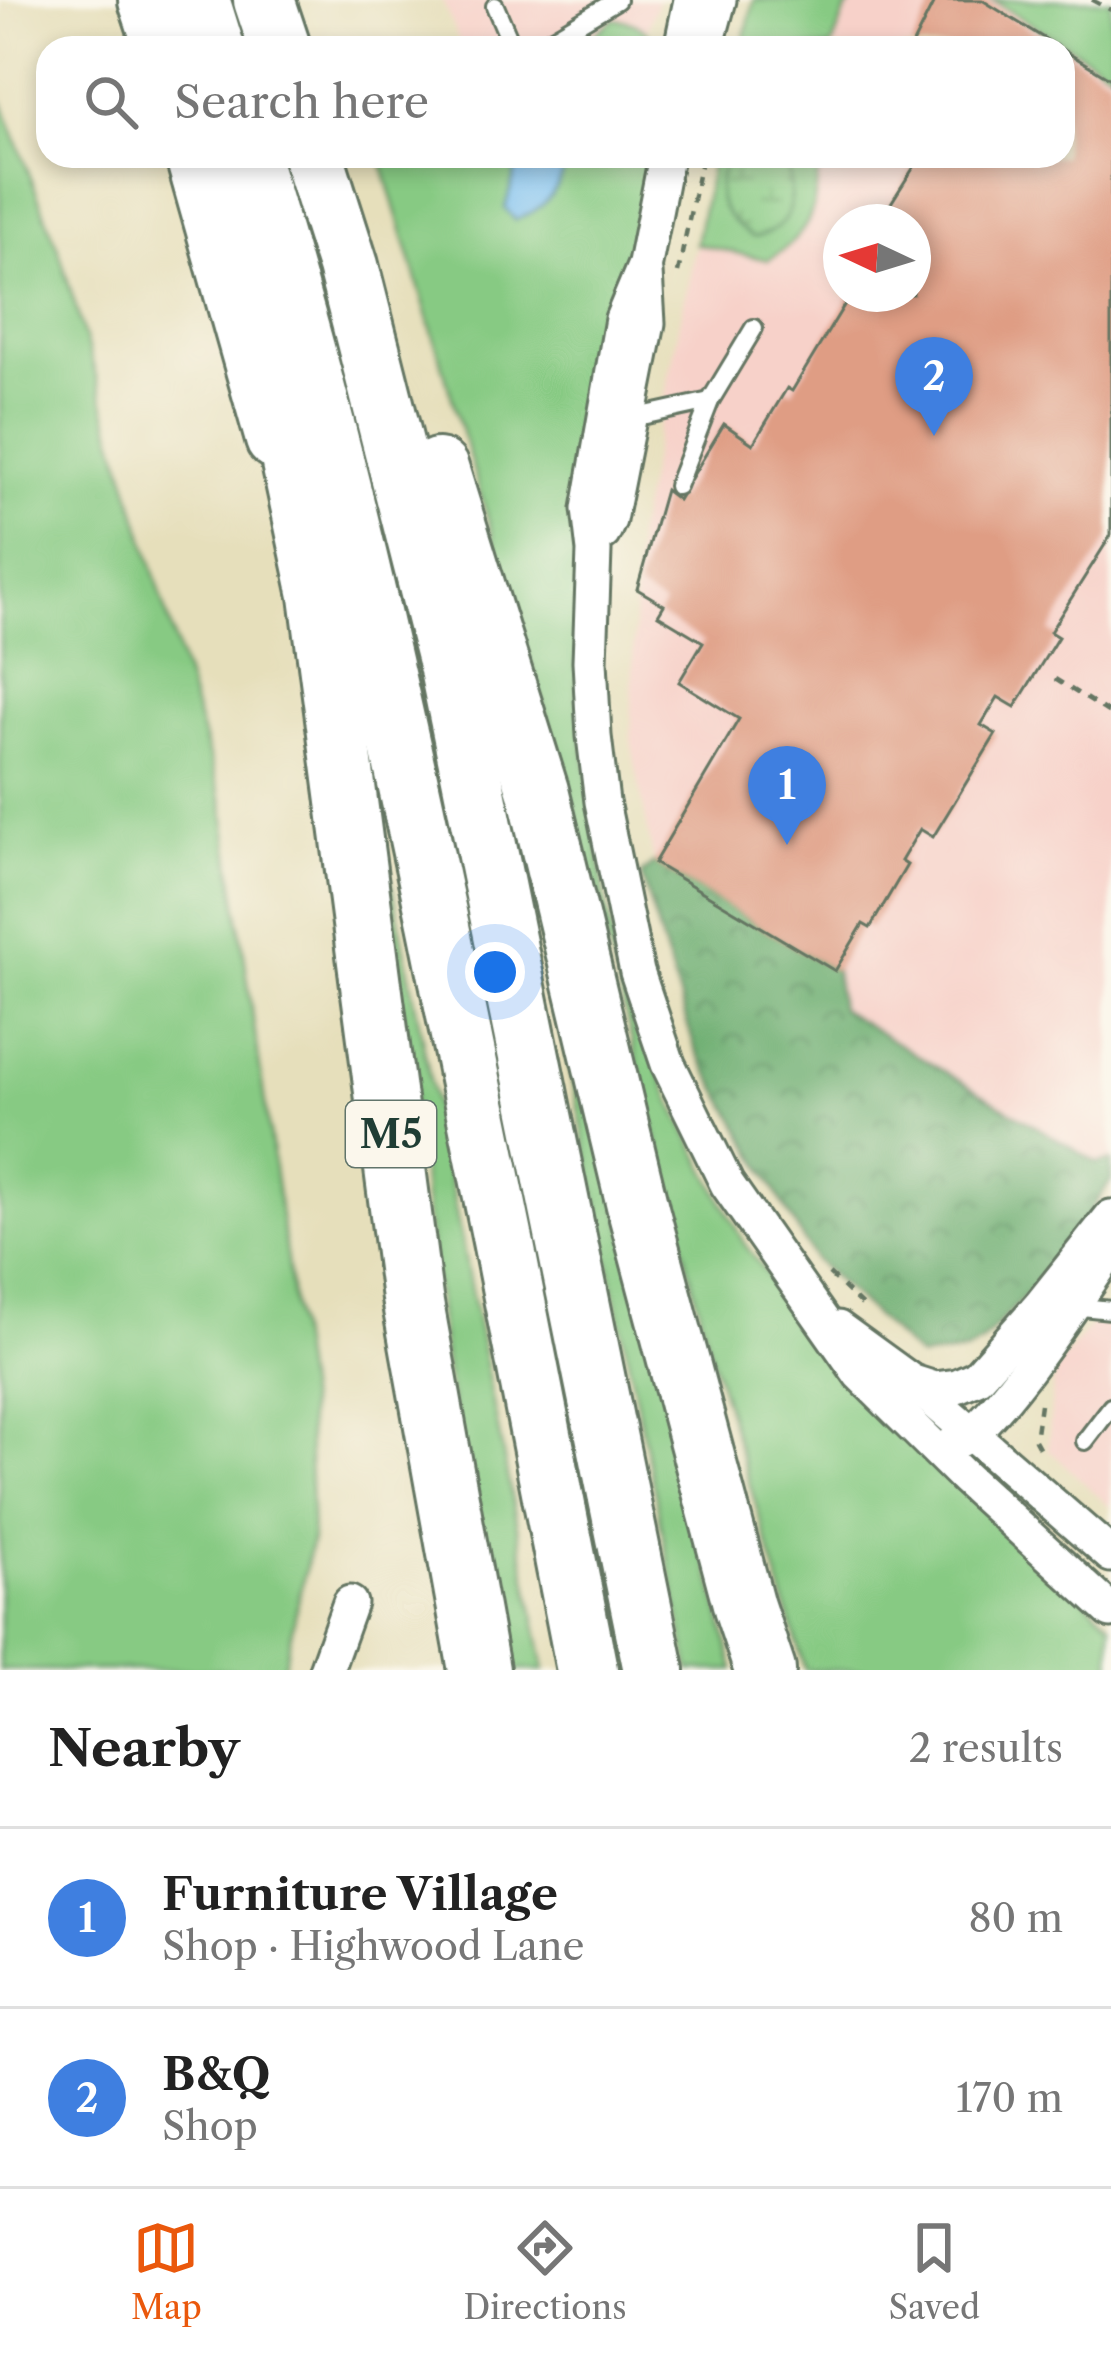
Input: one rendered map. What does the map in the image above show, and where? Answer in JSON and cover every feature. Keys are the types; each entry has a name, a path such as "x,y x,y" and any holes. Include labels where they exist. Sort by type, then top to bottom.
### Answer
{"highway":[{"path":"149,0 161,36"},
{"path":"197,0 202,36"},
{"path":"197,0 210,36"},
{"path":"264,0 276,36"},
{"name":"M5","path":"199,168 320,595"},
{"name":"M5","path":"230,168 320,595 412,1298 479,1670"},
{"name":"M5","path":"252,168 301,326 383,659 587,1670"},
{"path":"318,168 348,266 449,664 654,1670"},
{"path":"348,266 442,478 538,791 639,1213 765,1670"}],"street":[{"path":"709,36 719,0"},
{"path":"684,36 691,1"},
{"path":"664,168 645,264 622,319 589,508 595,551 590,662 594,736 602,802 637,971 668,1064 728,1184 860,1374 1111,1611"},
{"path":"595,551 608,520 648,323 645,264"},
{"path":"911,1381 935,1389 957,1386 977,1376 1111,1217"},
{"path":"923,1438 951,1443 974,1434 1111,1250"},
{"path":"821,1317 911,1381 974,1434 1029,1463"},
{"path":"1013,1385 1001,1410 1001,1428 1111,1556"},
{"path":"326,1670 350,1604"}],"lane":[{"path":"556,36 617,0"},
{"path":"678,0 691,1"},
{"path":"495,6 508,36"},
{"path":"677,486 710,401 754,328"},
{"path":"630,412 646,415 710,401"},
{"path":"1072,1306 1111,1310"},
{"path":"1085,1441 1111,1407"}],"path":[{"path":"1092,0 1111,10"},
{"path":"675,283 699,168"},
{"path":"1054,679 1111,714"},
{"path":"829,1273 874,1316"},
{"path":"1013,1385 1042,1398 1029,1463"}],"shaded area":[{"path":"442,0 658,0 647,30 632,20 591,36 457,36"},
{"path":"856,0 992,0 1052,36 836,36 846,10"},
{"path":"1075,50 1111,72 1111,1161 1097,1163 839,1009 835,970 654,863 631,741 636,536 696,244 768,260 814,205 819,168 1075,168"},
{"path":"1093,1323 1111,1326 1111,1508 1048,1449 1054,1369"}],"green space":[{"path":"754,0 856,0 846,10 836,36 745,36"},
{"path":"992,0 1111,0 1111,72 1075,50 1075,36 1052,36"},
{"path":"614,19 640,26 650,36 592,36"},
{"path":"0,97 59,251 223,804 307,1404 312,1539 283,1670 0,1670"},
{"path":"384,168 647,168 595,421 577,552 577,696 605,899 622,978 672,1103 743,1242 849,1381 1111,1624 1111,1670 805,1670 708,1345 575,812"},
{"path":"711,168 819,168 804,228 768,260 696,244"},
{"path":"788,168 789,208 779,226 753,237 732,220 719,193 722,169"},
{"path":"517,801 734,1670 690,1670"},
{"path":"378,812 545,1670 502,1670 446,1371"},
{"path":"654,863 835,971 840,1009 1097,1163 1111,1161 1111,1180 1055,1264 981,1343 965,1352 919,1358 814,1259 695,1048 641,875"}],"water":[{"path":"517,168 564,168 551,196 535,210 515,220 505,208"}],"building":[{"path":"935,0 982,0 1040,36 917,36"},
{"path":"1075,57 1111,79 1111,535 1050,632 1058,637 1015,707 998,697 981,725 996,734 933,837 920,829 901,861 907,865 870,928 863,924 835,971 654,863 739,719 679,682 703,642 658,615 664,605 637,589 665,490 678,500 724,424 753,444 787,388 792,391 840,312 931,312 931,204 890,204 913,168 1075,168"}],"place":[{"name":"B&Q","path":"934,436"},
{"name":"Furniture Village","path":"787,845"}]}
